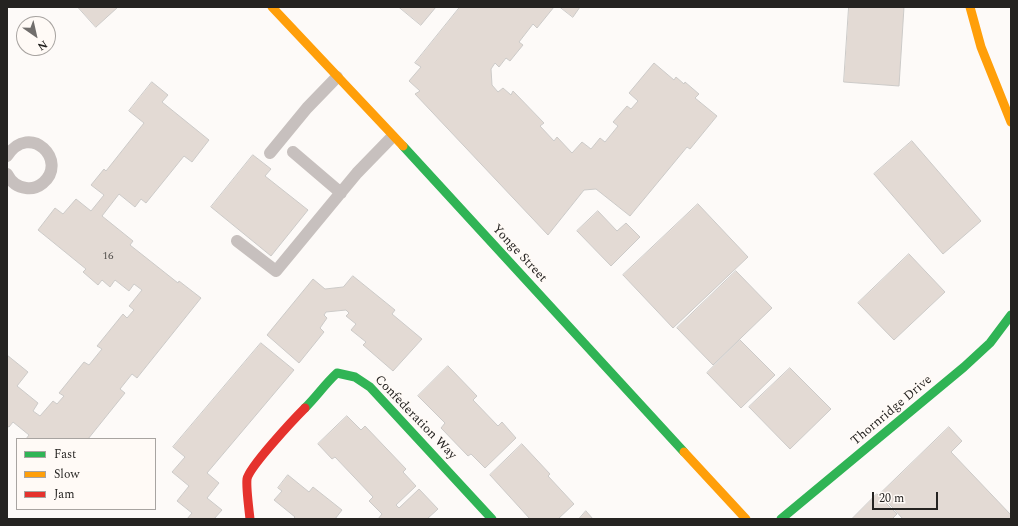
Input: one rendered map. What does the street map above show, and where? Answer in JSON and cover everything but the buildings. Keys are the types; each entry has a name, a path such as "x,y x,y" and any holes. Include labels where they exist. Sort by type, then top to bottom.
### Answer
{"street":[{"path":"970,7 981,47 1011,122"},
{"name":"Yonge Street","path":"275,8 337,78 746,519"},
{"name":"Thornridge Drive","path":"781,519 964,367 990,343 1011,315"},
{"name":"Confederation Way","path":"250,519 247,478 255,465 290,423 314,399 325,384 337,373 355,377 370,387 492,519"}],"lane":[{"path":"270,153 307,108 337,78"},
{"path":"237,241 276,271 357,173 392,137"},
{"path":"7,174 13,183 20,187 35,188 47,179 52,165 46,150 33,142 17,144 8,151"},
{"path":"293,152 340,193"}],"traffic: fast":[{"path":"403,146 684,452"},
{"path":"781,519 964,367 990,343 1011,315"},
{"path":"305,408 337,373 355,377 370,387 492,519"}],"traffic: slow":[{"path":"272,7 403,146"},
{"path":"970,7 981,47 1011,122"},
{"path":"684,452 746,519"}],"traffic: jam":[{"path":"250,519 247,479 256,464 273,443 305,408"}]}
